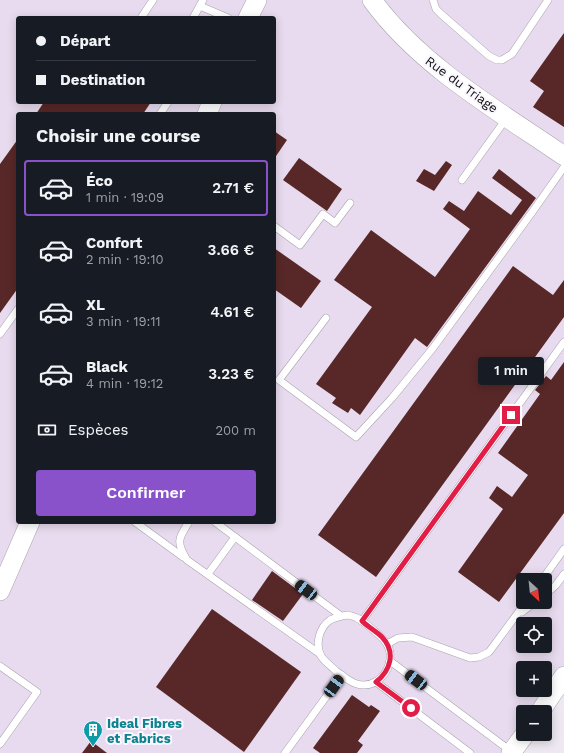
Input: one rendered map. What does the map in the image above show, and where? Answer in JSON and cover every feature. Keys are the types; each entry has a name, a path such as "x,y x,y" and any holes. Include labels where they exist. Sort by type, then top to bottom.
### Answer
{"street":[{"path":"249,16 257,0"},
{"name":"Rue du Triage","path":"372,0 396,30 422,54 454,80 564,156"},
{"path":"0,591 29,524"},
{"path":"545,705 564,676"},
{"path":"512,753 520,741"}],"lane":[{"path":"142,16 153,0"},
{"path":"433,0 436,9 441,14 489,56 497,60 502,60 512,54 548,0"},
{"path":"195,16 202,3 225,16"},
{"path":"462,180 507,117"},
{"path":"326,318 279,380 356,437 392,398 433,348 564,167"},
{"path":"276,227 300,245 323,214 335,223 350,203"},
{"path":"0,334 16,312"},
{"path":"362,621 564,342"},
{"path":"138,524 320,654 326,662 350,682 360,685 368,685 376,682 386,673 390,661 390,652 387,644 382,638 362,621 348,615 341,616 330,621 323,627 319,636 318,645 320,654"},
{"path":"187,560 180,549 180,536 188,524"},
{"path":"218,524 341,616"},
{"path":"208,574 235,537"},
{"path":"547,573 564,549"},
{"path":"552,589 564,574"},
{"path":"387,644 398,638 412,637 470,658 479,657 489,652 521,609"},
{"path":"515,617 526,609"},
{"path":"390,661 512,753"},
{"path":"0,666 37,692 0,744"},
{"path":"285,753 342,675"},
{"path":"376,682 470,753"}],"shaded area":[{"path":"0,0 564,0 564,687 550,705 516,705 516,741 521,741 518,753 0,753"}],"building":[{"path":"564,33 564,127 533,107 544,91 530,81"},
{"path":"43,104 150,104 144,112 37,112"},
{"path":"276,132 287,140 276,156"},
{"path":"16,142 16,291 0,313 0,164"},
{"path":"299,158 342,189 327,211 283,180"},
{"path":"446,161 452,165 434,191 416,181 424,169 435,175"},
{"path":"499,169 536,198 427,347 415,338 360,415 351,408 348,413 332,403 336,398 316,384 372,307 334,280 371,230 435,277 470,229 443,209 449,201 464,211 478,191 511,215 522,200 492,178"},
{"path":"276,249 321,281 301,308 276,290"},
{"path":"513,266 553,295 564,280 564,317 376,577 318,535"},
{"path":"564,362 564,513 520,573 516,573 516,579 499,602 458,572 503,509 489,498 497,486 512,497 528,475 498,453 540,394 535,390 546,376 551,380"},
{"path":"272,571 303,594 283,621 252,600"},
{"path":"212,609 301,672 244,752 156,687"},
{"path":"352,695 369,707 371,705 380,711 358,741 363,745 357,753 320,753 313,748"},
{"name":"Ideal Fibres et Fabrics","path":"91,741 107,753 82,753"}],"place":[{"name":"Ideal Fibres et Fabrics","path":"93,747"}],"route":[{"path":"411,708 376,682 388,669 390,652 387,644 382,638 362,621 511,415"}]}
